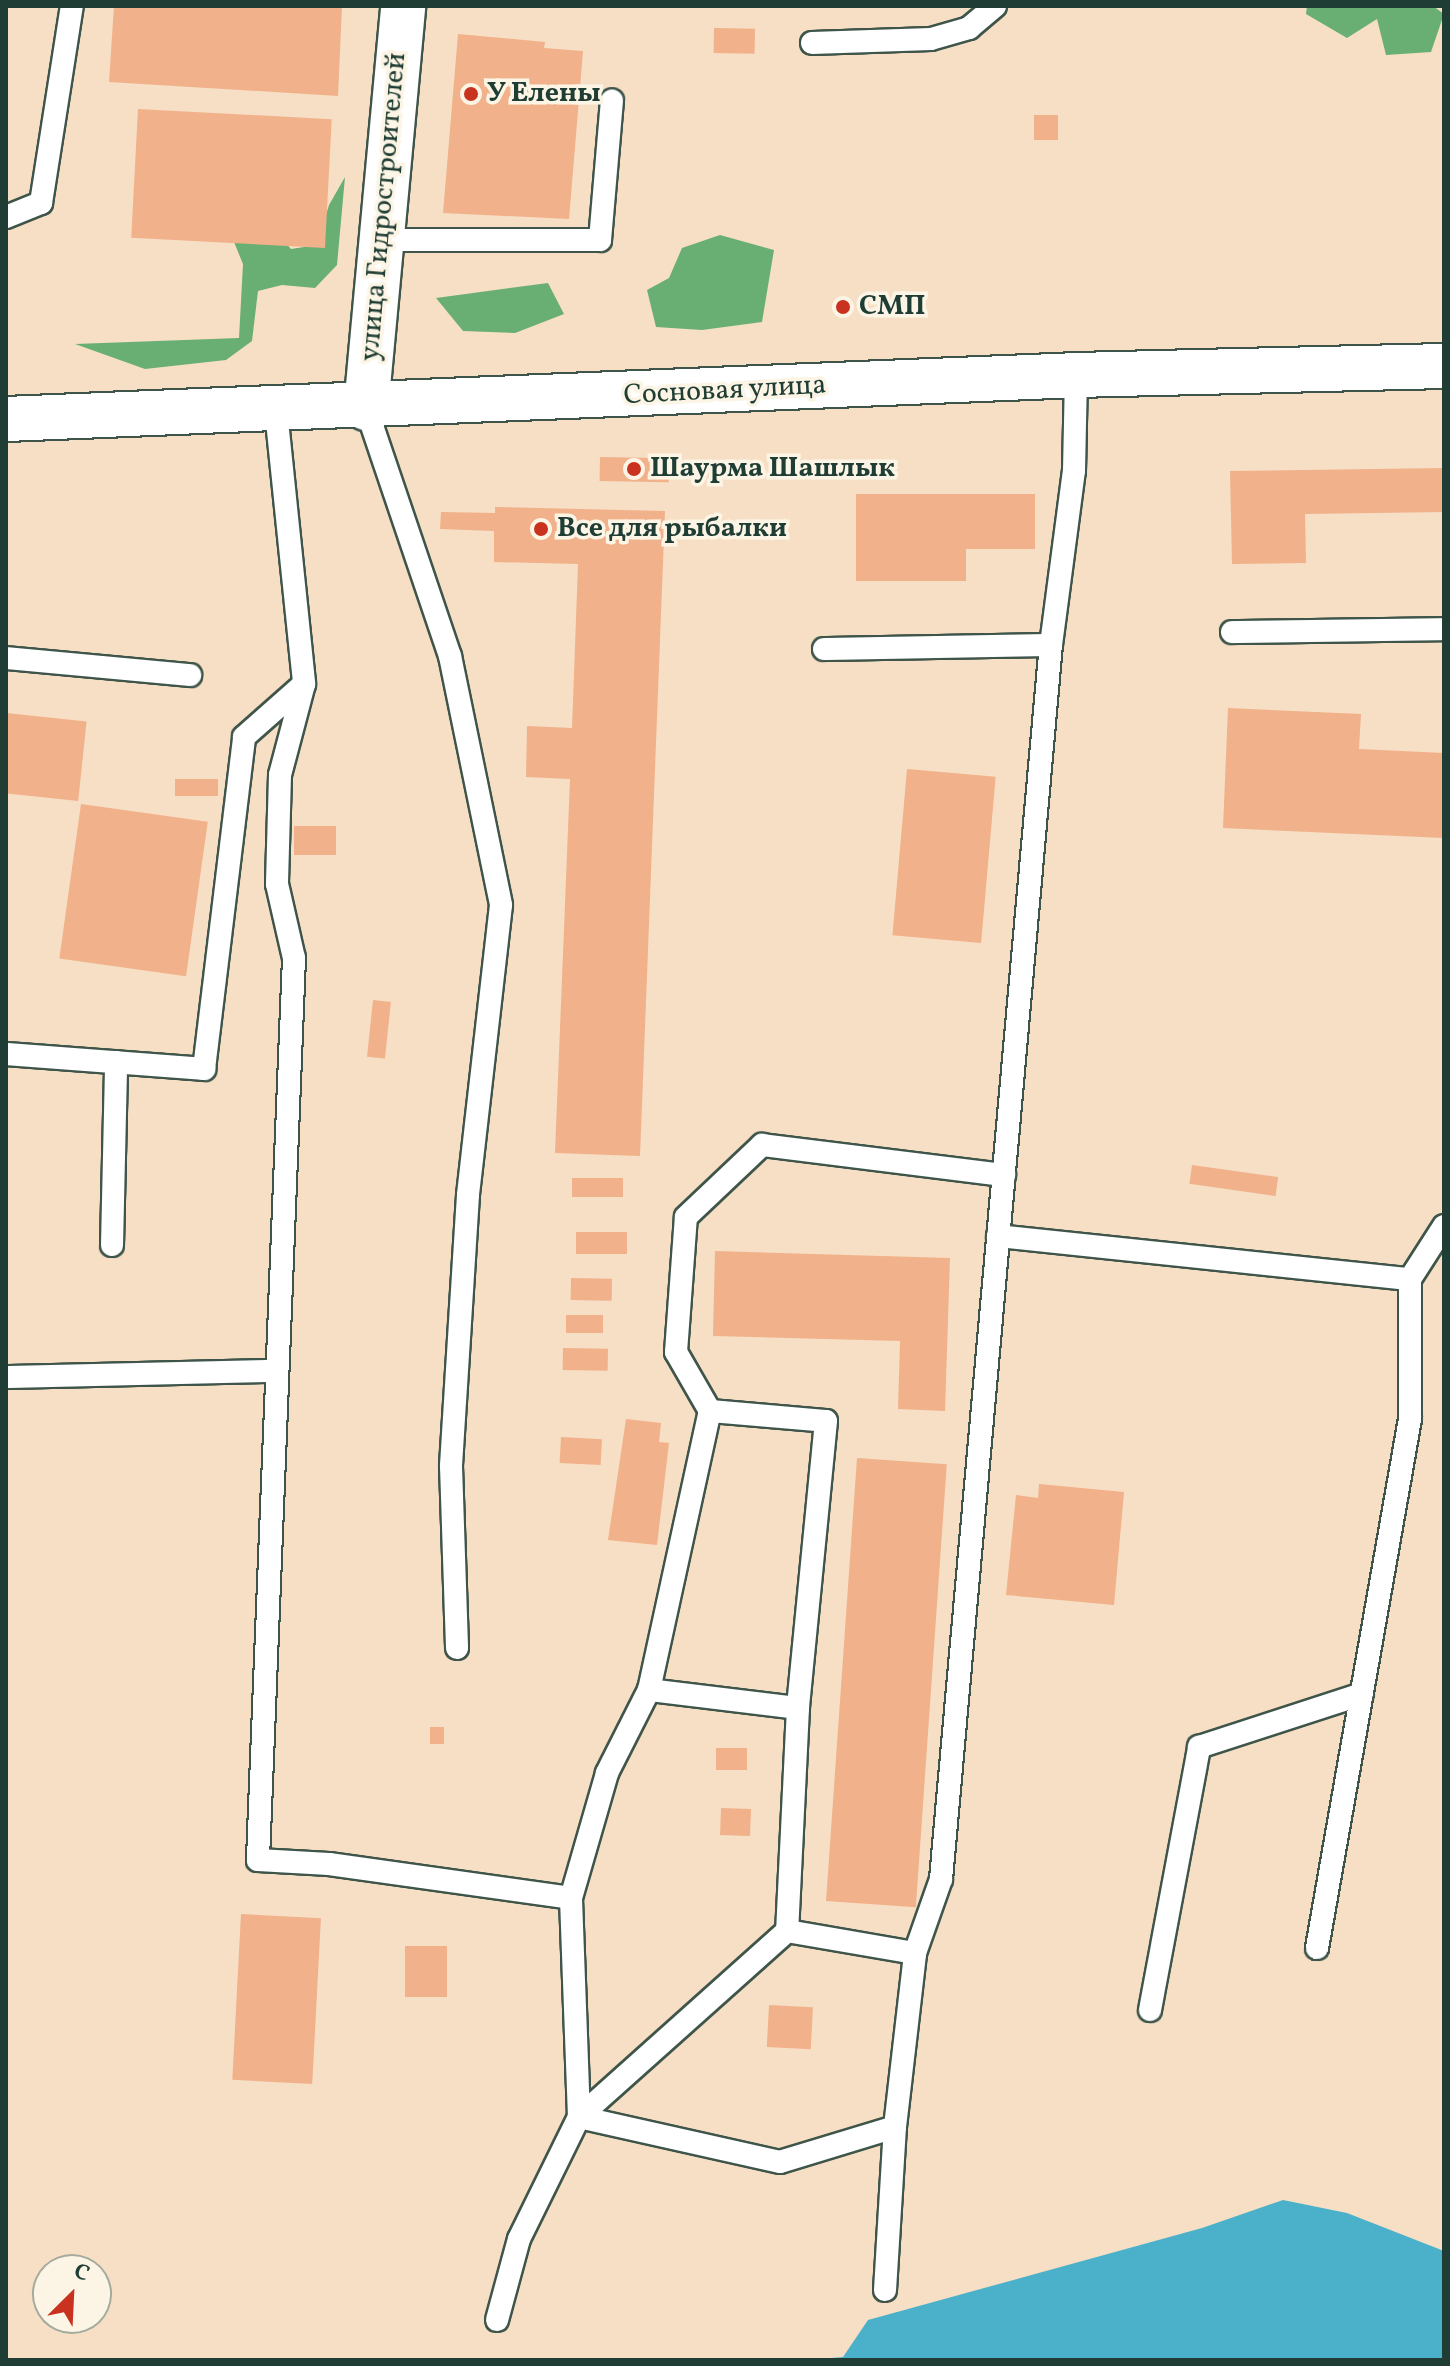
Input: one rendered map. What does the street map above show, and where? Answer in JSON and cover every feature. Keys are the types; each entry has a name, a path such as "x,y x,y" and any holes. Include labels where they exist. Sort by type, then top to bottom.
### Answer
{"main road":[{"name":"улица Гидростроителей","path":"366,408 403,6"},
{"name":"Сосновая улица","path":"6,419 366,408 1076,375 1444,366"}],"lane":[{"path":"6,217 41,203 72,6"},
{"path":"812,43 931,39 969,28 995,6"},
{"path":"381,240 600,240 612,101"},
{"path":"885,2290 895,2127 915,1953 941,1879 1051,645 1074,471 1076,375"},
{"path":"366,408 450,656 501,905 468,1195 454,1418 457,1648"},
{"path":"276,411 304,684 280,775 277,884 294,958 258,1860 329,1864 571,1898"},
{"path":"1232,632 1444,629"},
{"path":"824,649 1051,645"},
{"path":"6,658 190,675"},
{"path":"6,1054 204,1069 244,737 304,684"},
{"path":"112,1245 116,1062"},
{"path":"579,2117 571,1898 607,1773 649,1690 710,1411 676,1352 686,1217 762,1145 1004,1175"},
{"path":"1317,1948 1410,1419 1410,1279 1444,1226"},
{"path":"998,1236 1410,1279"},
{"path":"6,1377 277,1371"},
{"path":"497,2320 519,2239 579,2117 787,1931 798,1708 826,1421 710,1411"},
{"path":"649,1690 798,1708"},
{"path":"1150,2010 1199,1747 1362,1694"},
{"path":"787,1931 915,1953"},
{"path":"579,2117 780,2162 895,2127"}],"green space":[{"path":"1307,6 1433,6 1444,14 1431,52 1386,55 1377,19 1347,38 1306,14"},
{"path":"345,177 337,265 315,288 282,285 258,291 252,341 226,360 145,369 75,344 239,338 243,264 234,242 262,216 291,249 317,245 329,205"},
{"path":"720,235 774,250 762,322 702,330 656,327 647,290 669,278 682,248"},
{"path":"548,283 564,314 515,333 463,331 436,298"}],"water":[{"path":"1283,2200 1347,2213 1444,2251 1444,2360 807,2360 843,2357 868,2320 1202,2228"}],"building":[{"path":"114,6 342,6 338,96 109,82"},
{"path":"714,28 755,29 755,54 714,53"},
{"path":"458,34 545,42 544,48 583,51 569,219 443,213"},
{"path":"138,109 332,119 325,248 131,238"},
{"path":"1034,115 1058,115 1058,140 1034,140"},
{"name":"Шаурма Шашлык","path":"600,457 669,458 669,482 600,481"},
{"path":"1444,468 1444,512 1305,514 1306,563 1232,564 1230,471"},
{"path":"856,494 1035,494 1035,549 966,549 966,581 856,581"},
{"path":"495,507 665,511 640,1156 555,1153 570,779 526,777 527,726 572,728 578,564 494,562 494,531 440,529 441,512 495,513"},
{"path":"1228,708 1361,714 1359,749 1444,753 1444,838 1223,828"},
{"path":"6,713 87,721 78,801 6,793"},
{"path":"907,769 996,777 981,943 892,935"},
{"path":"175,779 218,779 218,796 175,796"},
{"path":"81,804 208,822 186,976 59,958"},
{"path":"294,826 336,826 336,855 294,855"},
{"path":"373,1000 391,1002 385,1059 367,1057"},
{"path":"1192,1165 1278,1177 1276,1196 1189,1184"},
{"path":"572,1178 623,1178 623,1197 572,1197"},
{"path":"576,1232 627,1232 627,1254 576,1254"},
{"path":"715,1251 950,1258 945,1411 898,1409 900,1341 713,1336"},
{"path":"571,1278 612,1279 612,1301 571,1300"},
{"path":"566,1315 603,1315 603,1333 566,1333"},
{"path":"563,1348 608,1349 608,1371 563,1370"},
{"path":"626,1419 661,1423 659,1442 669,1443 657,1545 608,1540"},
{"path":"561,1437 602,1439 601,1465 560,1463"},
{"path":"857,1458 947,1464 916,1907 826,1901"},
{"path":"1039,1484 1124,1492 1114,1605 1006,1595 1016,1495 1038,1498"},
{"path":"430,1727 444,1727 444,1744 430,1744"},
{"path":"716,1748 747,1748 747,1770 716,1770"},
{"path":"721,1808 751,1809 750,1836 720,1835"},
{"path":"241,1914 321,1918 312,2084 232,2080"},
{"path":"405,1946 447,1946 447,1997 405,1997"},
{"path":"769,2005 813,2007 811,2049 767,2047"}],"place":[{"name":"У Елены","path":"471,94"},
{"name":"СМП","path":"843,307"},
{"name":"Шаурма Шашлык","path":"634,469"},
{"name":"Все для рыбалки","path":"541,529"}]}
